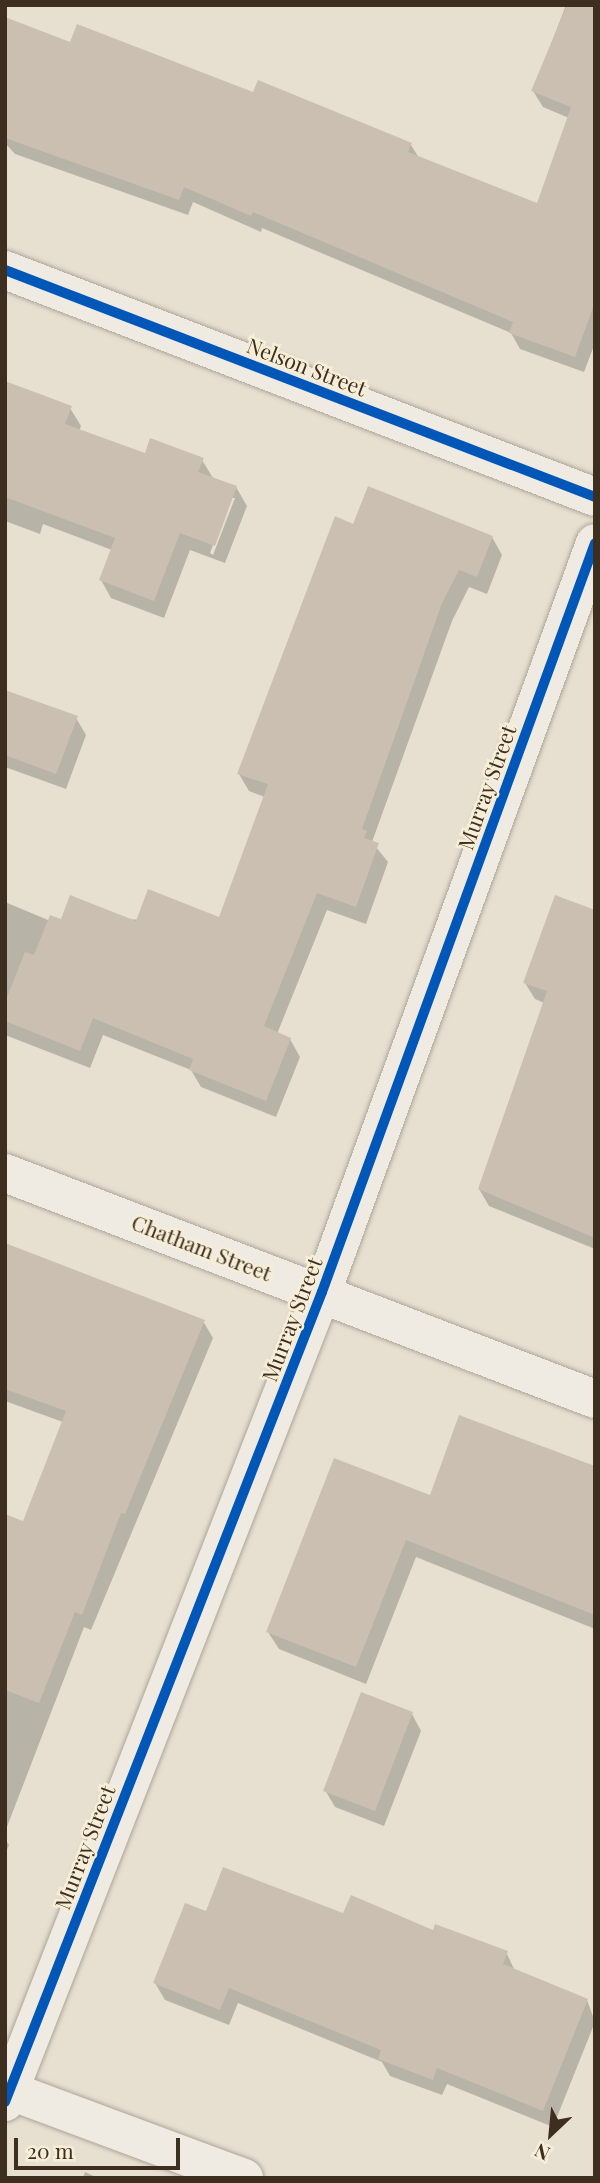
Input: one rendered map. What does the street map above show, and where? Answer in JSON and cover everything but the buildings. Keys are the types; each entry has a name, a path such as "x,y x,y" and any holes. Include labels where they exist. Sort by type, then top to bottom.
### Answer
{"street":[{"name":"Nelson Street","path":"5,270 595,497"},
{"name":"Murray Street","path":"7,2094 322,1293 595,543"},
{"name":"Chatham Street","path":"5,1172 595,1399"},
{"path":"7,2094 244,2178"}],"cycle path":[{"path":"5,270 595,497"},
{"path":"5,2102 322,1292 595,543"}]}
